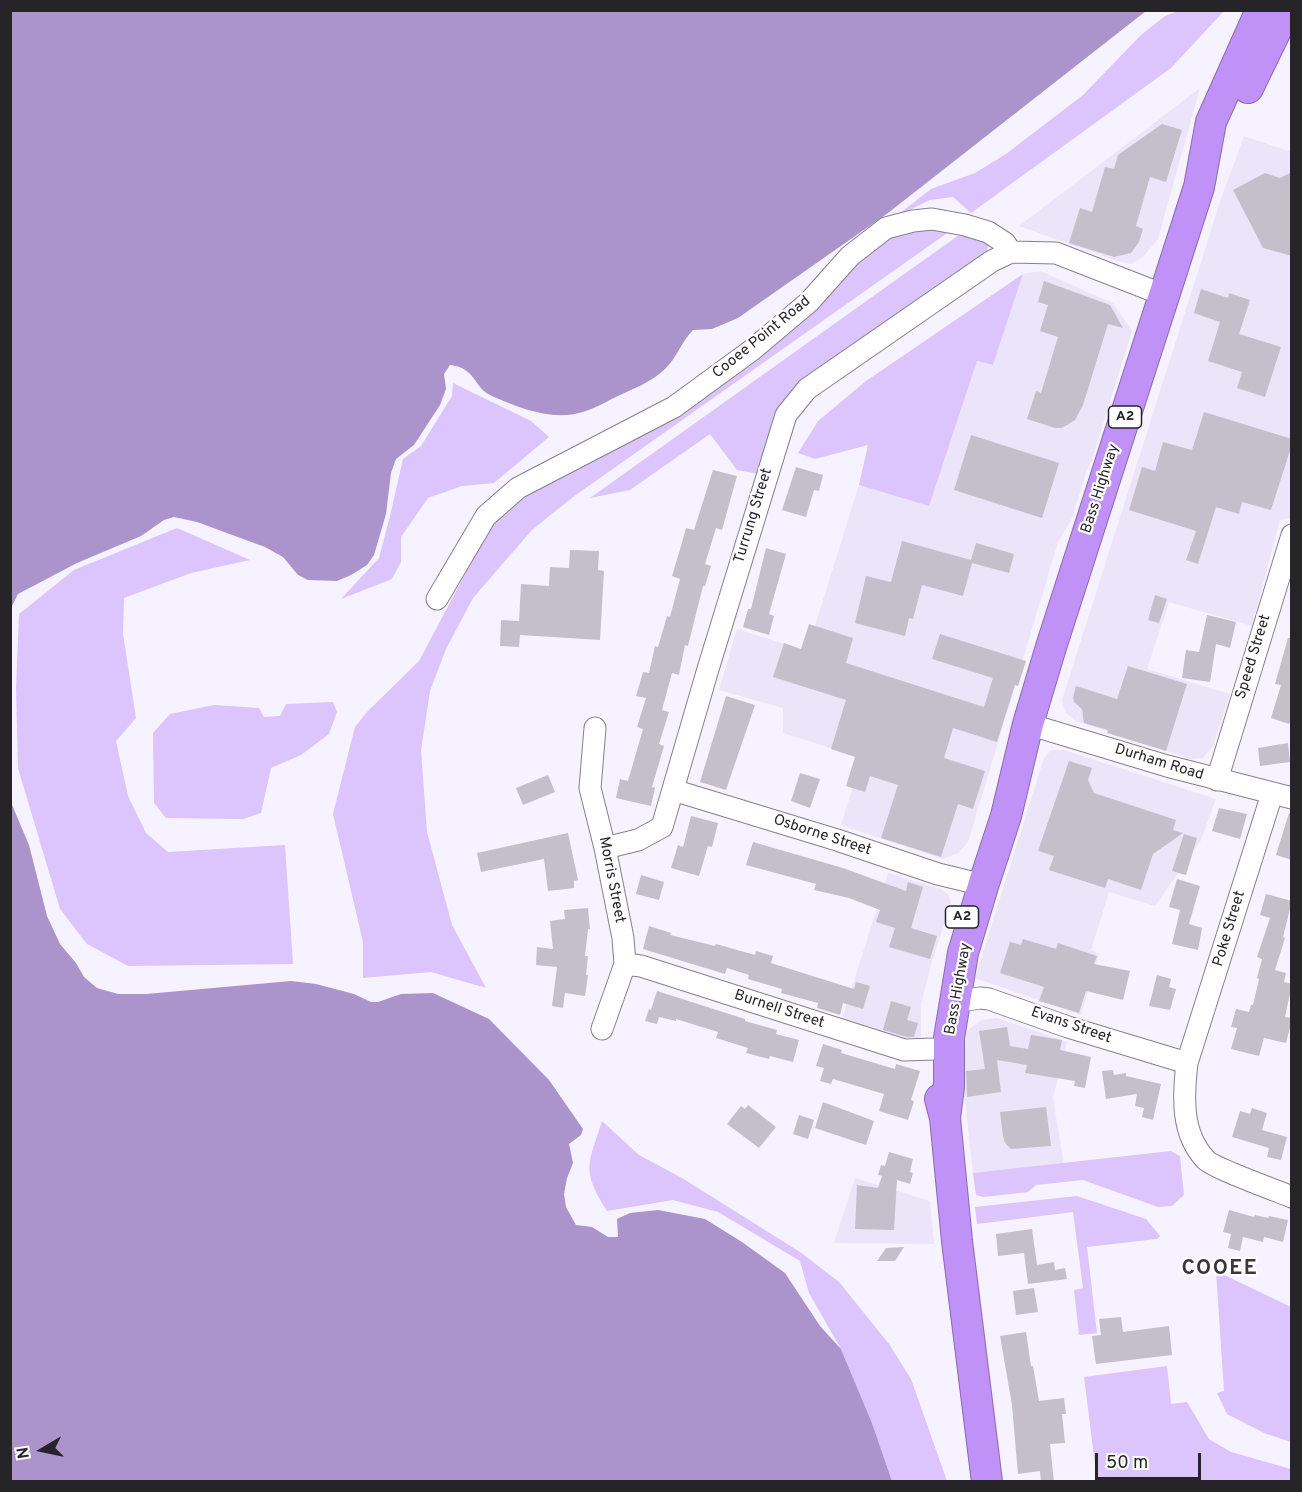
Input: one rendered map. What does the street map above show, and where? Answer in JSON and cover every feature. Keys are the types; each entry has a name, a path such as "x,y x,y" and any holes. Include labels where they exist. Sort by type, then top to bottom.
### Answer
{"highway":[{"name":"Bass Highway","path":"945,1118 949,1087 949,1038 963,953 1006,816 1028,724 1199,187 1211,122 1261,10"},
{"name":"Bass Highway","path":"1199,187 1286,10"},
{"name":"Bass Highway","path":"987,1482 957,1241 945,1118 937,1087 935,1049 940,1003 971,882 1003,786 1028,724"}],"street":[{"name":"Cooee Point Road","path":"437,599 486,516 518,488 682,400 752,351 801,309 850,256 886,228 932,219 965,225 988,232 1005,243 1011,252"},
{"path":"1011,252 1056,253 1164,295"},
{"name":"Turrung Street","path":"605,848 638,840 662,826 714,646 786,415 807,389 992,261 1011,252"},
{"name":"Speed Street","path":"1217,780 1292,535"},
{"name":"Durham Road","path":"1028,724 1217,780 1282,796"},
{"name":"Morris Street","path":"595,728 590,788 623,938 624,964 602,1029"},
{"name":"Osborne Street","path":"673,790 837,840 938,874 971,882"},
{"name":"Poke Street","path":"1282,796 1187,1064 1183,1097 1190,1136 1207,1162 1292,1197"},
{"name":"Burnell Street","path":"624,964 642,966 904,1050 935,1049"},
{"name":"Evans Street","path":"954,1002 989,999 1068,1027 1187,1064"}],"shaded area":[{"path":"11,10 1146,11 888,213 738,318 712,329 693,330 668,365 643,384 586,411 550,415 492,396 481,388 465,370 450,365 444,374 446,389 440,405 414,445 396,459 391,473 386,514 374,555 367,565 351,575 337,581 308,580 298,575 283,557 265,547 197,522 174,517 164,520 141,536 77,563 18,594 11,608"},
{"path":"1178,11 1224,11 1171,68 971,213 953,197 930,200 895,217 931,189 975,173 1006,154 1083,95 1141,35 1165,16"},
{"path":"1200,88 1158,239 1143,257 1131,264 1117,261 1019,226"},
{"path":"1244,136 1291,152 1291,519 1280,520 1252,626 1169,602 1147,669 1230,694 1213,746 1203,758 1191,759 1076,721 1065,712 1062,700 1221,199"},
{"path":"931,225 953,229 573,497 532,530 473,598 446,649 430,691 421,750 427,832 452,925 486,988 431,972 363,978 363,942 333,814 355,727 367,712 419,661 489,529 517,496 650,427 854,263 892,237"},
{"path":"966,230 989,245 985,255 800,385 759,474 737,470 710,434 630,490 590,498"},
{"path":"1040,271 1113,303 1132,331 1072,518 1058,542 968,842 958,853 943,859 841,825 862,758 783,733 783,708 719,690 737,629 807,651 859,485 929,506 977,361 993,365 1023,274"},
{"path":"1023,274 993,365 977,361 929,506 859,485 868,445 815,459 798,453 818,421 866,381"},
{"path":"453,383 531,421 549,437 494,483 462,486 428,498 401,537 401,562 392,579 341,599 379,558 403,459 421,446 452,396"},
{"path":"177,528 250,560 191,573 124,598 123,634 136,718 116,741 128,796 146,833 168,852 285,845 293,964 128,966 87,944 60,909 18,768 16,688 19,614 74,570"},
{"path":"333,702 337,712 329,734 301,755 271,768 261,813 243,819 166,818 154,803 153,733 170,714 214,705 259,708 264,717 280,716 286,704"},
{"path":"1051,750 1064,750 1216,799 1201,840 1155,906 1109,892 1091,950 1099,954 1081,1015 975,978 1044,758"},
{"path":"10,800 29,845 47,916 60,944 84,977 97,988 118,994 146,994 291,981 316,984 354,994 371,1002 378,1002 401,994 433,993 489,1019 549,1080 583,1129 581,1135 569,1144 573,1163 564,1194 566,1207 576,1225 592,1227 608,1237 618,1237 617,1219 630,1213 658,1210 705,1219 785,1273 820,1326 841,1349 872,1423 892,1481 11,1481"},
{"path":"888,873 941,889 948,894 951,902 921,1004 921,1041 913,1043 842,1019"},
{"path":"997,1018 1067,1042 1053,1098 1064,1165 973,1173 961,1065 967,1031 981,1020"},
{"path":"602,1121 639,1155 682,1178 800,1252 839,1282 889,1344 911,1379 947,1481 892,1481 872,1423 841,1349 809,1293 800,1261 718,1212 673,1200 607,1211 590,1176 593,1148"},
{"path":"1171,1151 1180,1156 1184,1195 1172,1206 1158,1207 1083,1180 1036,1185 1028,1192 983,1197 976,1195 973,1173"},
{"path":"855,1178 930,1201 934,1244 834,1243"},
{"path":"1077,1196 1146,1219 1160,1236 1157,1239 1087,1247 1097,1333 1079,1335 1074,1290 1083,1288 1073,1212 977,1224 975,1207"},
{"path":"1216,1271 1291,1307 1291,1442 1264,1433 1227,1414 1217,1393 1224,1391"},
{"path":"1167,1366 1171,1404 1187,1402 1209,1439 1231,1452 1291,1469 1291,1481 1097,1481 1084,1377"}],"building":[{"path":"1162,124 1182,130 1166,182 1150,177 1136,226 1143,229 1139,242 1131,253 1114,257 1069,243 1080,208 1092,212 1105,167 1114,169 1118,155"},
{"path":"1292,172 1292,256 1263,248 1233,190 1265,173 1280,178"},
{"path":"1044,281 1110,305 1123,328 1108,324 1083,405 1075,420 1062,428 1027,419 1036,391 1041,393 1058,337 1040,331 1048,305 1038,302"},
{"path":"1201,289 1228,298 1229,293 1250,300 1239,334 1281,347 1265,397 1237,388 1242,372 1208,361 1220,322 1194,313"},
{"path":"1204,412 1292,439 1292,444 1271,510 1242,502 1239,514 1216,507 1198,564 1186,560 1196,531 1129,510 1142,467 1155,471 1163,442 1192,450"},
{"path":"971,435 1059,463 1042,518 954,490"},
{"path":"796,467 823,475 819,491 814,490 806,517 782,510"},
{"path":"713,470 737,476 722,530 716,528 705,564 711,566 705,586 703,586 688,646 685,645 679,675 672,673 662,710 669,712 659,744 664,746 652,787 655,788 651,806 616,798 620,779 628,781 643,729 637,727 646,698 636,696 643,672 649,673 655,646 658,647 667,616 670,617 680,579 672,576 686,528 694,530"},
{"path":"902,541 971,560 976,543 1014,554 1009,573 972,563 963,596 922,585 913,619 909,618 905,636 855,623 866,576 891,582"},
{"path":"766,548 786,554 769,614 774,616 769,635 743,627 748,609 751,609"},
{"path":"570,550 599,551 598,570 604,571 600,640 520,635 519,647 500,646 501,620 519,621 521,584 549,586 550,567 569,568"},
{"path":"1155,595 1167,599 1159,623 1148,620"},
{"path":"1207,615 1236,622 1230,648 1216,644 1210,682 1182,678 1186,650 1199,652"},
{"path":"809,624 853,638 846,663 984,707 993,678 932,659 940,634 1026,661 1018,686 1015,685 997,742 953,728 944,758 985,771 973,809 958,804 941,857 881,838 898,785 870,776 865,792 846,786 855,757 831,749 846,700 773,677 784,643 801,649"},
{"path":"1288,638 1292,638 1292,716 1289,724 1271,718 1281,685 1275,684"},
{"path":"1128,666 1187,684 1166,751 1107,733 1108,730 1084,723 1082,709 1074,702 1076,686 1117,699"},
{"path":"726,696 755,705 726,790 700,782"},
{"path":"1288,743 1290,762 1260,766 1258,748"},
{"path":"1069,761 1092,768 1088,780 1094,793 1176,820 1173,830 1183,833 1153,854 1141,890 1108,879 1105,888 1049,870 1054,856 1038,851"},
{"path":"800,773 820,779 810,808 791,801"},
{"path":"548,775 555,792 523,805 516,788"},
{"path":"1219,808 1247,814 1240,839 1212,831"},
{"path":"1289,813 1292,814 1292,860 1276,855"},
{"path":"691,816 718,823 712,847 708,846 699,876 671,868 678,845 683,847"},
{"path":"568,833 578,880 574,881 574,888 548,891 544,859 481,872 477,853"},
{"path":"1184,834 1197,838 1186,875 1172,871"},
{"path":"753,842 843,868 906,891 908,882 923,887 911,928 937,936 930,959 889,947 895,928 876,922 880,910 849,898 814,890 816,884 746,865"},
{"path":"641,875 664,882 659,900 636,894"},
{"path":"1177,879 1200,886 1189,924 1202,928 1198,950 1172,944 1180,910 1169,907"},
{"path":"1266,894 1292,901 1283,937 1285,938 1275,970 1286,973 1284,982 1292,984 1285,1017 1292,1018 1292,1020 1286,1043 1264,1038 1259,1056 1231,1049 1237,1028 1231,1027 1236,1009 1249,1012 1253,1005 1262,959 1257,957 1270,918 1260,915"},
{"path":"588,908 590,929 588,929 585,956 588,956 586,975 588,975 585,996 565,993 563,1008 552,1006 557,967 536,965 537,947 553,949 550,921 565,919 564,910"},
{"path":"649,926 671,933 670,935 715,946 716,944 755,955 756,951 773,956 771,963 854,989 856,982 870,986 863,1009 843,1003 840,1015 817,1008 818,1003 781,993 782,989 748,979 749,975 727,968 725,974 643,949"},
{"path":"1023,939 1056,949 1058,943 1097,956 1094,964 1130,971 1123,1000 1086,991 1079,1013 1039,1001 1044,987 1000,973 1010,942 1021,945"},
{"path":"1157,975 1171,979 1169,987 1176,989 1170,1010 1149,1006"},
{"path":"657,991 777,1030 776,1034 799,1040 793,1062 746,1053 748,1048 716,1038 718,1032 676,1019 676,1021 659,1017 657,1024 645,1021"},
{"path":"891,1001 911,1007 907,1020 918,1023 914,1037 883,1030"},
{"path":"1007,1027 1010,1046 1028,1049 1031,1035 1062,1040 1060,1050 1091,1057 1085,1088 1074,1086 1075,1081 1025,1073 1027,1065 997,1060 1001,1092 967,1097 966,1071 985,1069 979,1031"},
{"path":"823,1044 842,1050 841,1053 895,1069 896,1064 920,1071 911,1100 914,1101 908,1120 879,1111 884,1094 833,1079 831,1084 820,1081 824,1068 816,1066"},
{"path":"1113,1070 1114,1075 1126,1073 1126,1076 1161,1084 1153,1120 1142,1117 1144,1108 1135,1106 1137,1094 1106,1099 1102,1071"},
{"path":"823,1102 874,1121 866,1145 815,1128"},
{"path":"748,1105 776,1127 759,1148 727,1124 741,1106 745,1109"},
{"path":"1046,1107 1051,1146 1011,1149 1005,1143 1000,1112"},
{"path":"1252,1108 1267,1113 1262,1130 1287,1137 1281,1160 1267,1157 1269,1148 1232,1137 1240,1111 1250,1114"},
{"path":"799,1115 814,1120 808,1139 793,1134"},
{"path":"889,1152 913,1159 910,1184 897,1180 894,1230 855,1229 857,1185 878,1188 882,1176 878,1175 881,1165 885,1166"},
{"path":"1229,1210 1254,1217 1255,1215 1268,1218 1269,1216 1288,1220 1283,1242 1264,1237 1263,1242 1243,1237 1240,1251 1228,1248 1231,1234 1223,1232"},
{"path":"1032,1229 1037,1265 1054,1262 1055,1270 1065,1268 1067,1279 1028,1284 1024,1253 998,1256 996,1234"},
{"path":"904,1247 895,1261 877,1261 886,1248"},
{"path":"1034,1288 1038,1312 1016,1315 1013,1291"},
{"path":"1121,1317 1123,1332 1169,1326 1172,1355 1096,1364 1092,1336 1101,1335 1099,1319"},
{"path":"1026,1332 1039,1401 1064,1398 1066,1414 1062,1414 1065,1443 1050,1444 1054,1482 1041,1482 1040,1471 1018,1474 1012,1405 1000,1336"}],"district":[{"name":"COOEE","path":"1220,1270"}]}
